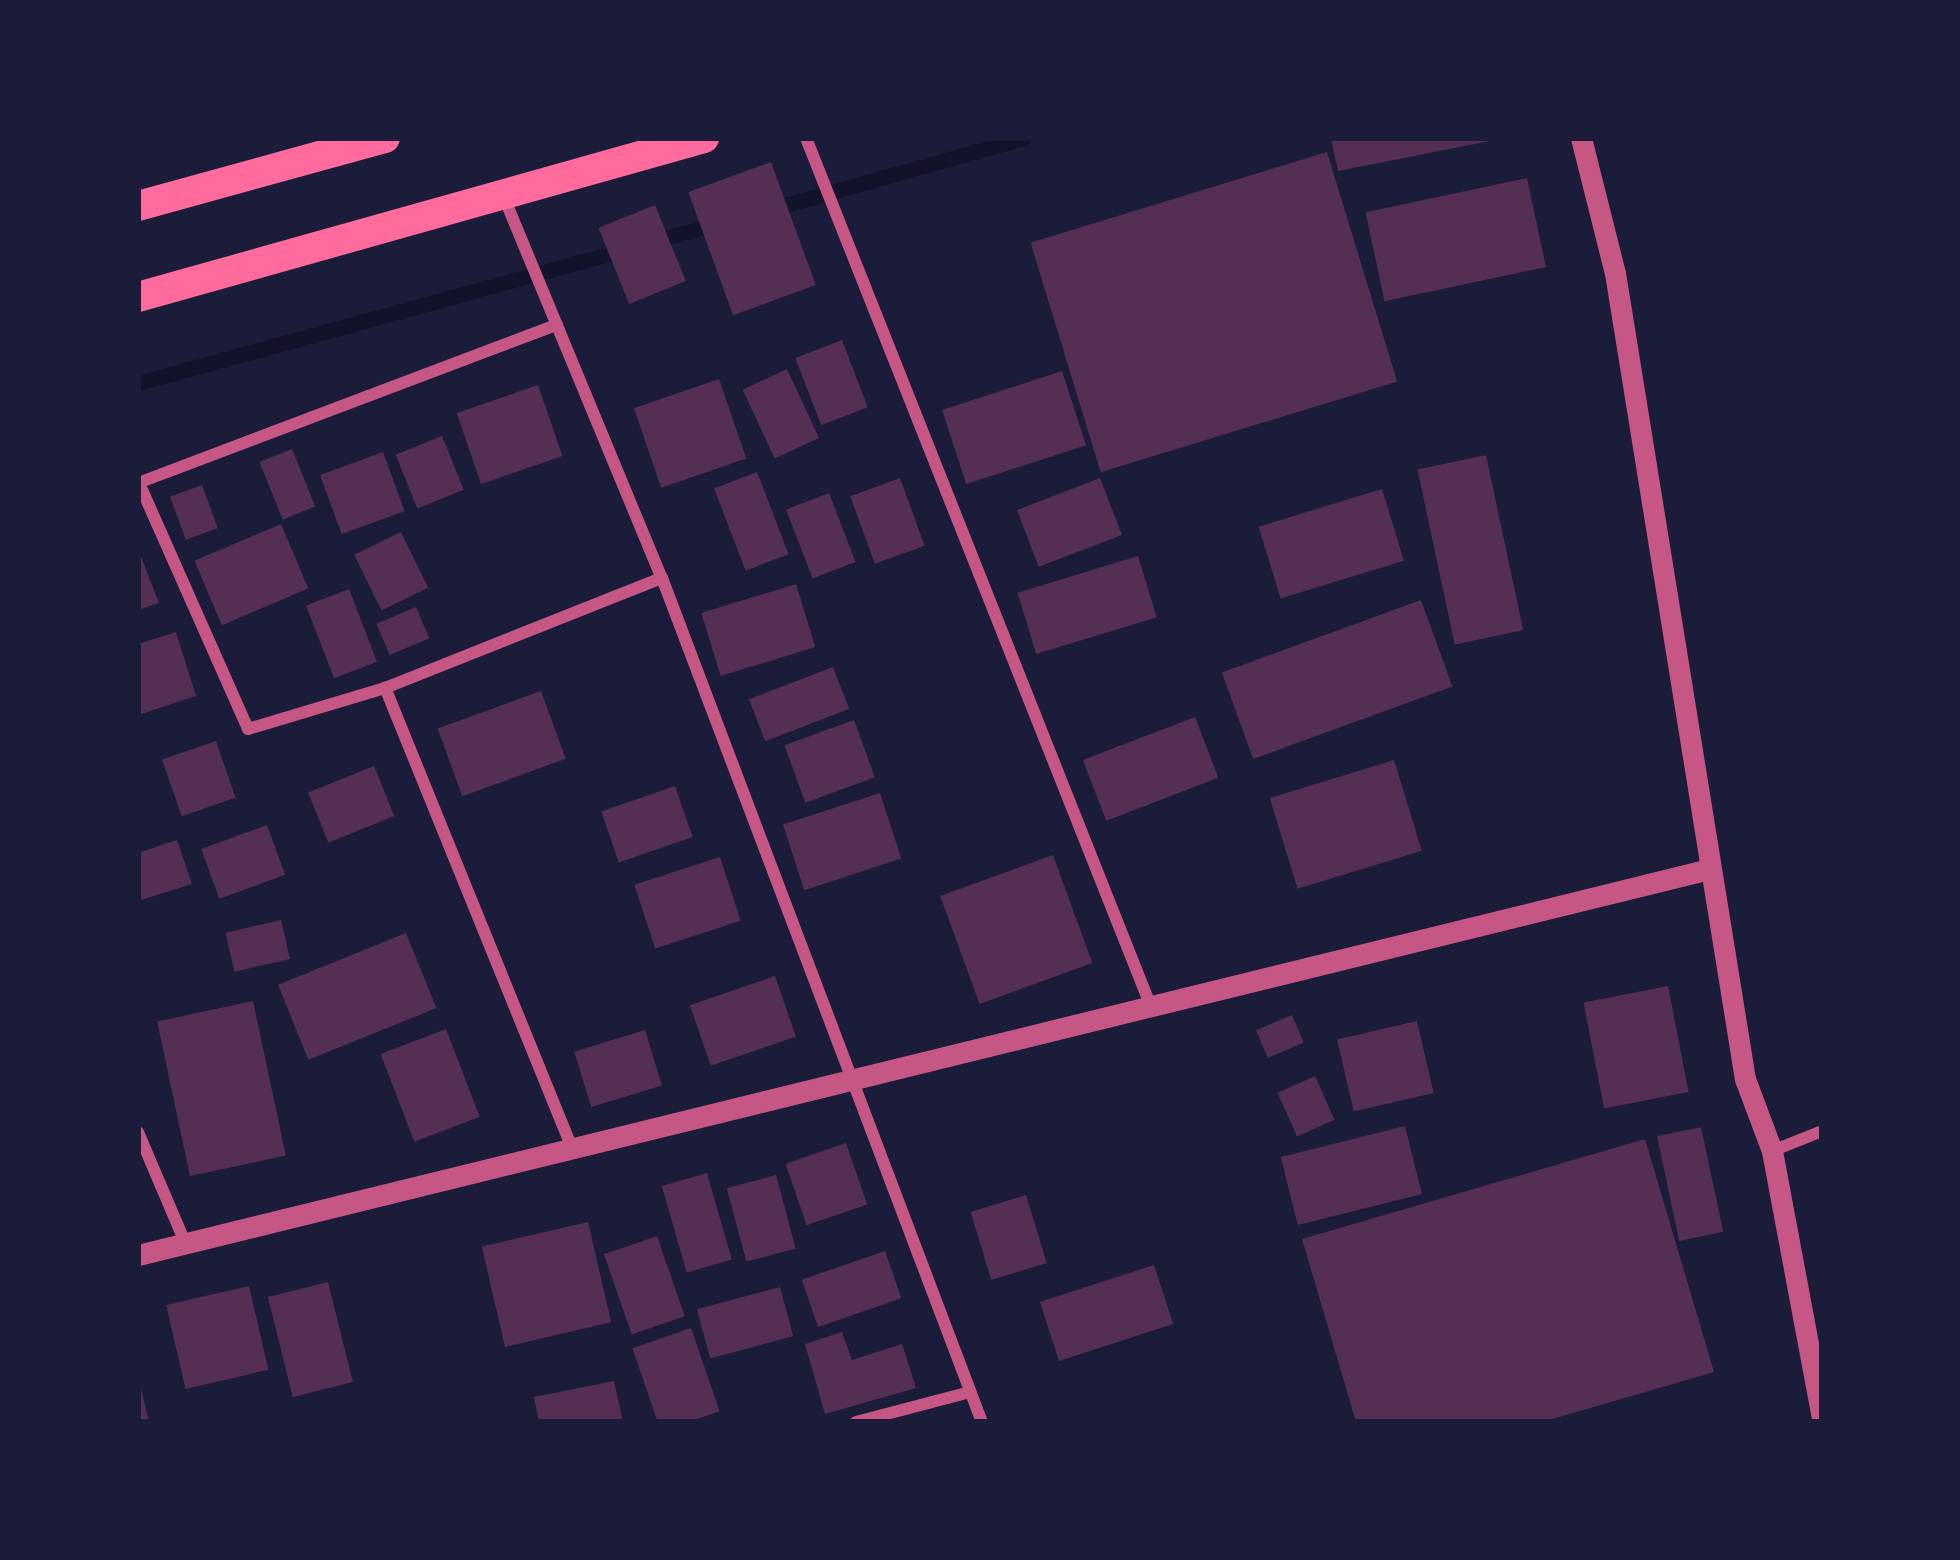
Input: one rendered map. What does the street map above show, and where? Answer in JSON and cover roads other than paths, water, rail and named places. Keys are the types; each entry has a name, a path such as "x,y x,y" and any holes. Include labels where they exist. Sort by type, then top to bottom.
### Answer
{"main road":[{"path":"138,297 501,188 704,138"},
{"path":"138,206 376,139"}],"street":[{"path":"806,138 1148,1000"},
{"path":"1581,138 1615,273 1744,1078 1772,1151 1822,1415"},
{"path":"501,188 662,578 779,910 853,1078 982,1422"},
{"path":"557,325 138,483 248,730 386,688 662,578"},
{"path":"386,688 572,1148"},
{"path":"138,1255 1148,1000 1710,869"},
{"path":"1772,1151 1822,1131"},
{"path":"138,1132 185,1242"},
{"path":"856,1422 970,1392"}],"waterway":[{"path":"771,209 1024,138"},
{"path":"650,242 719,223"},
{"path":"138,383 627,249"}]}
